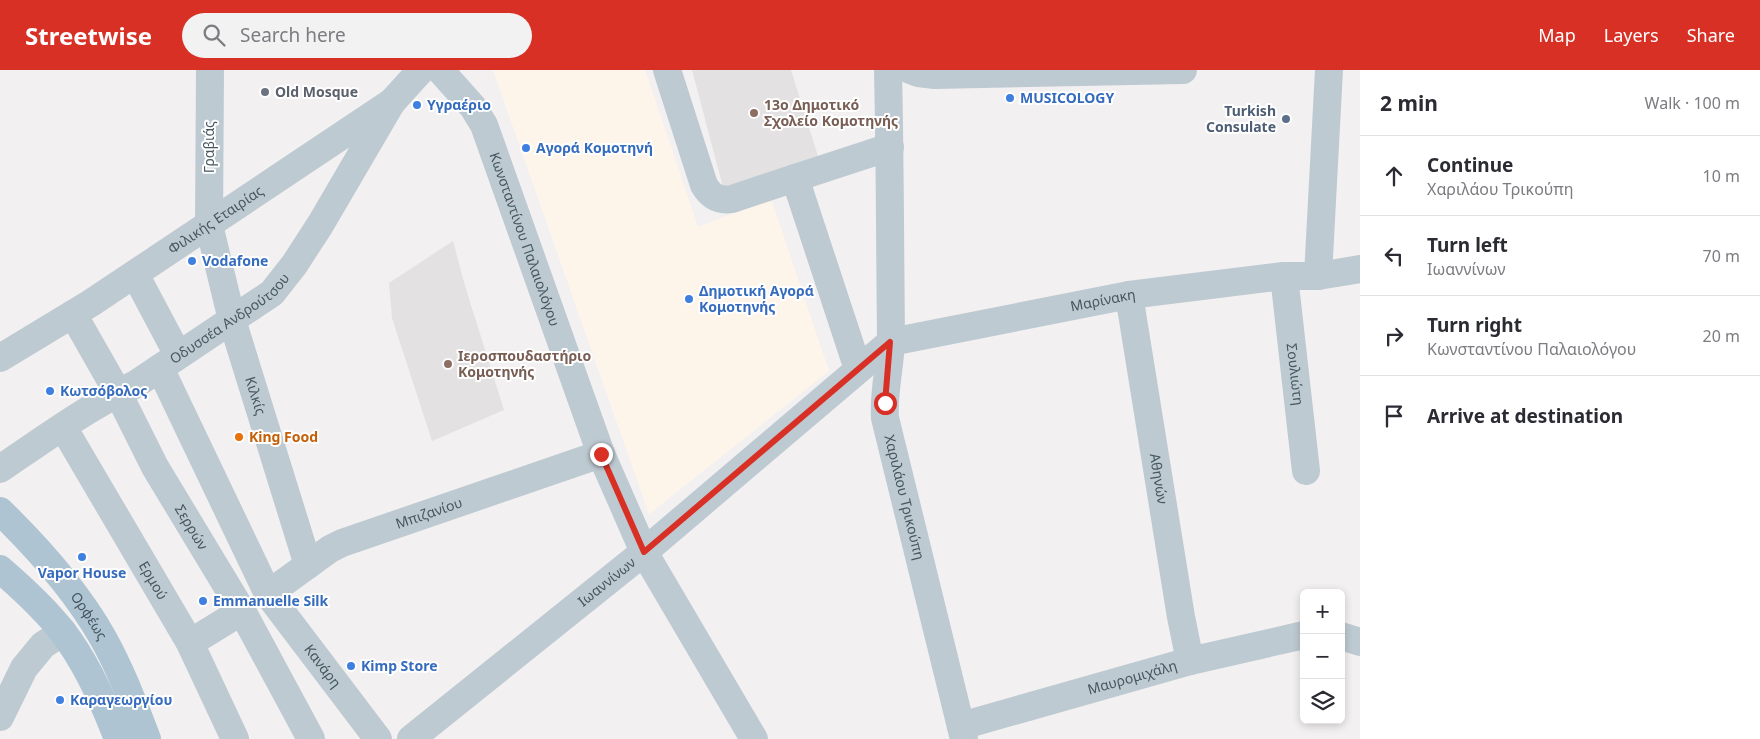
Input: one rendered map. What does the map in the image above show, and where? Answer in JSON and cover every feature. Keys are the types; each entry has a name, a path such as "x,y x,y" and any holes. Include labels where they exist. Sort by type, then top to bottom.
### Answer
{"main road":[{"name":"Ορφέως","path":"0,511 43,555 85,610 103,638 120,672 146,739"},
{"name":"Ορφέως","path":"0,569 36,602 63,632 94,683 118,739"}],"street":[{"name":"Γραβιάς","path":"209,225 210,70"},
{"name":"Φιλικής Εταιρίας","path":"0,358 73,314 392,102 421,70"},
{"name":"Κωνσταντίνου Παλαιολόγου","path":"440,70 473,107 484,125 601,454 644,552 754,739"},
{"path":"667,70 704,185 716,198 732,199 890,147"},
{"name":"Χαριλάου Τρικούπη","path":"888,70 890,342 885,403 886,418 963,732"},
{"path":"910,70 935,76 1183,70"},
{"path":"1318,276 1329,70"},
{"name":"Οδυσσέα Ανδρούτσου","path":"0,469 62,426 136,384 272,293 294,266 325,217 392,102"},
{"path":"796,178 858,369"},
{"name":"Κιλκίς","path":"209,225 232,320 308,565"},
{"name":"Μαρίνακη","path":"890,342 1129,295 1284,276 1318,276 1360,270"},
{"path":"134,274 169,362 268,594"},
{"name":"Σουλιώτη","path":"1284,276 1306,472"},
{"name":"Αθηνών","path":"1129,295 1181,617 1190,661"},
{"name":"Σερρών","path":"73,314 118,393 155,467 242,611 312,739"},
{"name":"Ιωαννίνων","path":"411,739 644,552 890,342"},
{"name":"Ερμού","path":"62,426 190,643 235,739"},
{"name":"Μπιζανίου","path":"268,594 330,549 342,543 601,454"},
{"name":"Κανάρη","path":"268,594 378,739"},
{"path":"190,643 242,611"},
{"path":"0,717 24,668 44,646 63,632"},
{"name":"Μαυρομιχάλη","path":"963,732 1190,661 1300,636"},
{"path":"1345,637 1360,642"}],"shaded area":[{"name":"Δημοτική Αγορά Κομοτηνής","path":"493,70 645,70 698,227 771,199 829,371 649,514"},
{"name":"13ο Δημοτικό Σχολείο Κομοτηνής","path":"692,70 791,70 818,156 725,195"},
{"name":"Ιεροσπουδαστήριο Κομοτηνής","path":"453,241 465,286 504,410 432,441 392,318 389,283"}],"place":[{"name":"Old Mosque","path":"265,92"},
{"name":"MUSICOLOGY","path":"1010,98"},
{"name":"Υγραέριο","path":"417,105"},
{"name":"13ο Δημοτικό Σχολείο Κομοτηνής","path":"754,113"},
{"name":"Turkish Consulate","path":"1286,119"},
{"name":"Αγορά Κομοτηνή","path":"526,148"},
{"name":"Vodafone","path":"192,261"},
{"name":"Δημοτική Αγορά Κομοτηνής","path":"689,299"},
{"name":"Ιεροσπουδαστήριο Κομοτηνής","path":"448,364"},
{"name":"Κωτσόβολος","path":"50,391"},
{"name":"King Food","path":"239,437"},
{"name":"Vapor House","path":"82,557"},
{"name":"Emmanuelle Silk","path":"203,601"},
{"name":"Kimp Store","path":"351,666"},
{"name":"Καραγεωργίου","path":"60,700"}],"route":[{"path":"601,454 644,552 890,342 885,403"}]}
